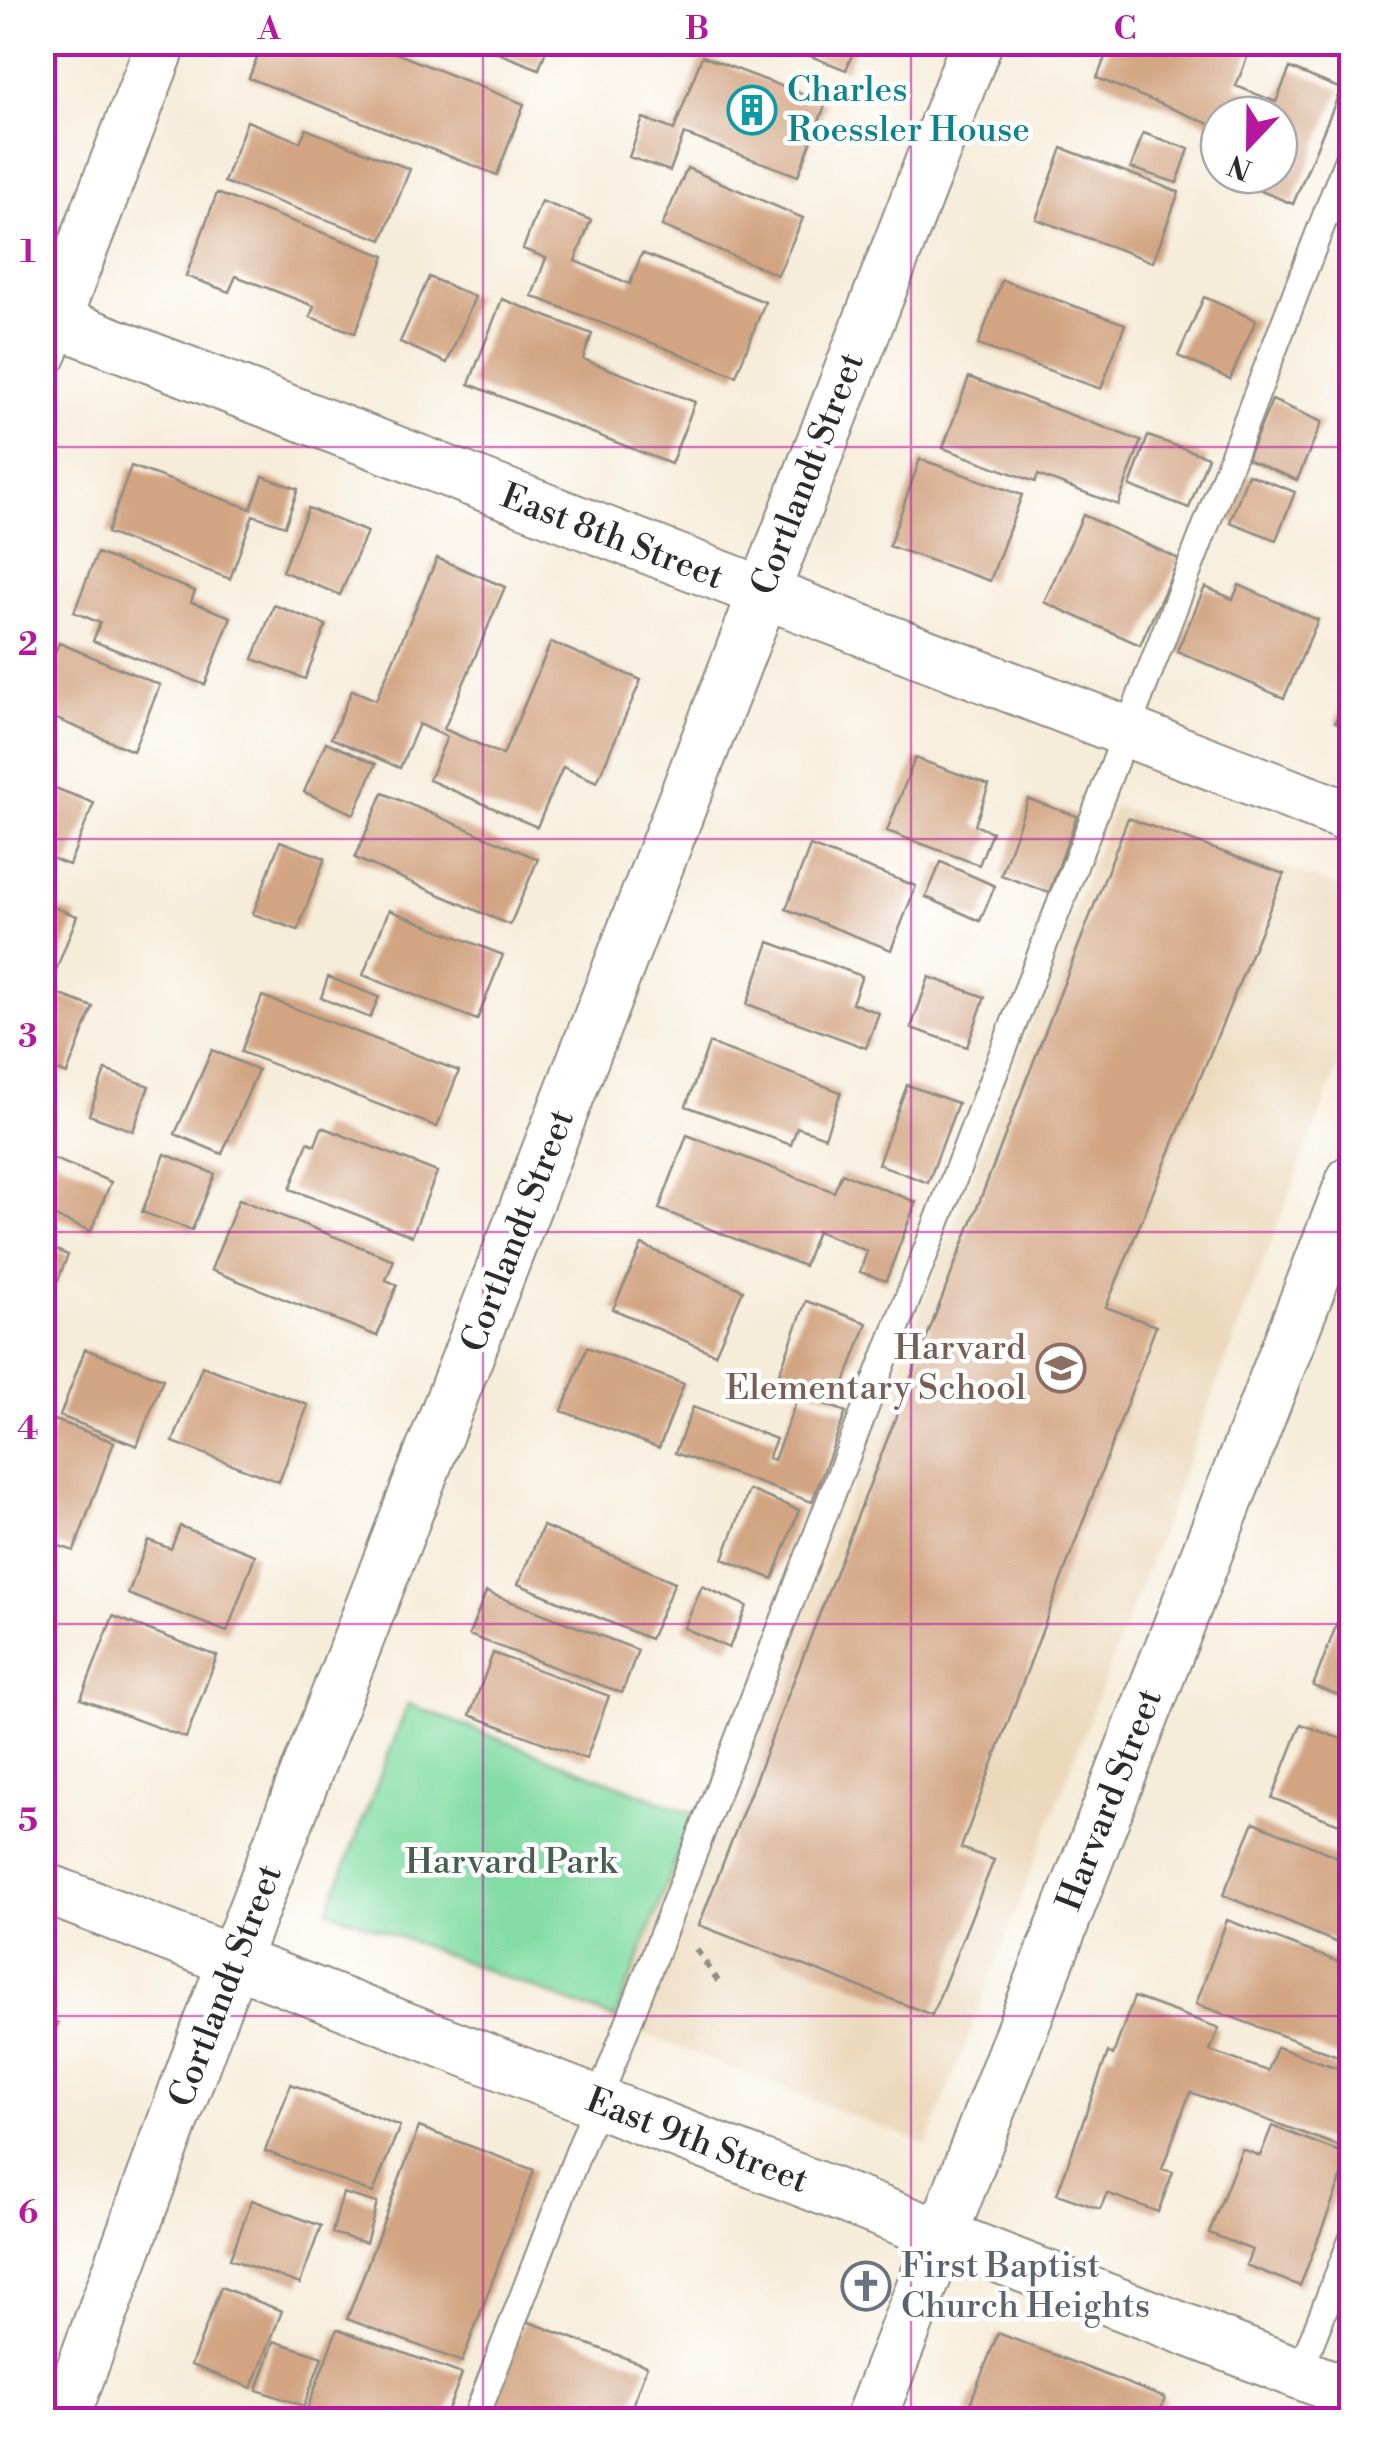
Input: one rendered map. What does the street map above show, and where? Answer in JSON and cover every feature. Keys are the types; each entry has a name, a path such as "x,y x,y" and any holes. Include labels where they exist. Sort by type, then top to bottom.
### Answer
{"street":[{"path":"47,330 162,42"},
{"name":"Cortlandt Street","path":"63,2420 235,1962 977,42"},
{"name":"East 8th Street","path":"47,330 1352,818"},
{"name":"Harvard Street","path":"870,2420 1352,1180"},
{"name":"East 9th Street","path":"42,1888 1352,2394"}],"lane":[{"path":"475,2420 1352,146"},
{"path":"1298,2374 1352,2238"}],"shaded area":[{"name":"Harvard Elementary School","path":"1114,806 1351,892 1351,1033 927,2145 328,1910 408,1704 724,1823"}],"green space":[{"name":"Harvard Park","path":"408,1704 694,1814 615,2019 328,1910"}],"building":[{"path":"263,42 368,42 524,104 497,175 249,78"},
{"path":"470,42 549,42 539,69"},
{"path":"774,42 857,42 846,70"},
{"path":"1111,42 1253,42 1236,86 1258,95 1199,95 1199,120 1097,78"},
{"name":"Charles Roessler House","path":"702,56 826,103 798,176 684,134 670,171 629,157 643,118 674,130"},
{"path":"1290,68 1341,89 1299,190 1299,95 1279,95"},
{"path":"247,121 300,142 306,129 410,169 382,240 224,182"},
{"path":"1143,133 1189,149 1177,183 1131,168"},
{"path":"1062,148 1179,192 1153,262 1036,219"},
{"path":"687,168 803,218 778,275 662,226"},
{"path":"217,193 385,256 355,333 310,317 314,306 236,276 229,292 186,276"},
{"path":"1271,195 1297,195 1293,204"},
{"path":"541,201 591,220 575,261 630,284 642,253 765,302 736,376 532,296 546,258 523,249"},
{"path":"429,277 475,297 447,363 400,342"},
{"path":"1002,280 1125,324 1101,389 978,345"},
{"path":"1204,297 1256,320 1230,379 1178,356"},
{"path":"502,299 592,334 583,359 695,402 671,464 469,384"},
{"path":"969,377 1141,441 1118,505 1038,475 1035,482 943,448"},
{"path":"1272,400 1322,422 1297,480 1247,459"},
{"path":"1148,436 1208,457 1189,508 1130,486"},
{"path":"920,459 1022,495 990,581 889,546"},
{"path":"131,466 251,509 263,476 298,489 285,526 253,515 230,579 107,533"},
{"path":"1248,474 1295,492 1276,540 1230,522"},
{"path":"308,508 367,532 340,595 282,571"},
{"path":"1083,515 1179,559 1140,645 1044,602"},
{"path":"97,553 195,591 191,602 231,617 205,685 93,641 100,623 74,612"},
{"path":"437,558 505,587 444,729 503,755 551,642 641,680 597,782 563,767 537,827 429,780 447,737 419,724 400,768 331,738 352,690 376,700"},
{"path":"1352,573 1352,606 1340,601"},
{"path":"1239,585 1318,620 1284,698 1177,651 1205,587 1233,599"},
{"path":"274,605 326,625 305,679 253,659"},
{"path":"59,643 160,685 133,751 42,713 42,683"},
{"path":"1352,680 1352,728 1335,722"},
{"path":"326,742 376,764 354,814 304,792"},
{"path":"915,758 989,785 975,825 992,832 979,865 887,831"},
{"path":"42,783 94,803 69,865 42,855"},
{"path":"383,793 538,859 510,925 355,858"},
{"path":"1028,799 1077,816 1049,893 1001,875"},
{"path":"1128,818 1284,874 1106,1307 1156,1326 961,1848 994,1860 932,2015 699,1925"},
{"path":"280,841 325,858 298,930 253,914"},
{"path":"810,846 916,886 891,950 786,909"},
{"path":"941,862 995,886 980,921 926,897"},
{"path":"42,903 77,916 55,973 42,968"},
{"path":"389,910 503,955 477,1020 363,975"},
{"path":"769,942 862,976 852,1003 879,1013 866,1048 747,1004"},
{"path":"328,977 379,997 370,1018 321,998"},
{"path":"929,977 985,997 967,1047 911,1028"},
{"path":"42,988 93,1007 67,1074 42,1065"},
{"path":"262,996 459,1071 437,1127 241,1052"},
{"path":"709,1043 841,1092 825,1137 797,1127 791,1145 686,1106"},
{"path":"212,1050 258,1070 222,1154 175,1134"},
{"path":"105,1070 149,1086 133,1131 89,1115"},
{"path":"907,1085 958,1103 928,1183 878,1164"},
{"path":"322,1127 437,1172 412,1236 290,1189 308,1142 315,1145"},
{"path":"687,1135 834,1192 842,1173 916,1202 886,1281 860,1272 867,1251 817,1231 804,1266 659,1209"},
{"path":"42,1154 111,1182 91,1231 42,1212"},
{"path":"165,1154 215,1174 192,1230 142,1212"},
{"path":"239,1199 394,1260 386,1280 397,1285 377,1336 211,1270"},
{"path":"42,1244 68,1255 43,1317 42,1317"},
{"path":"642,1245 743,1290 715,1354 613,1309"},
{"path":"806,1301 867,1323 839,1399 778,1377"},
{"path":"587,1347 684,1384 659,1448 562,1411"},
{"path":"85,1349 163,1379 137,1446 60,1416"},
{"path":"202,1366 308,1405 279,1482 173,1442"},
{"path":"799,1394 846,1412 812,1502 675,1453 693,1407 776,1439 768,1458 774,1460"},
{"path":"55,1420 114,1442 74,1551 42,1540 42,1454"},
{"path":"749,1490 799,1510 773,1579 723,1559"},
{"path":"180,1526 255,1555 227,1632 128,1594 148,1540 171,1549"},
{"path":"543,1526 675,1582 650,1639 518,1584"},
{"path":"702,1586 747,1606 729,1648 684,1628"},
{"path":"486,1592 638,1650 622,1693 469,1635"},
{"path":"113,1616 217,1656 186,1738 81,1699"},
{"path":"1339,1618 1352,1623 1352,1700 1313,1686"},
{"path":"493,1653 609,1696 586,1759 470,1715"},
{"path":"1301,1724 1352,1743 1352,1829 1272,1798"},
{"path":"1254,1822 1352,1863 1352,1949 1223,1895"},
{"path":"1227,1920 1352,1967 1352,2036 1343,2058 1196,2004"},
{"path":"1134,1997 1219,2028 1210,2051 1268,2071 1277,2047 1352,2073 1350,2150 1190,2092 1162,2169 1173,2172 1158,2212 1107,2193 1100,2209 1057,2194 1108,2052 1113,2055"},
{"path":"42,2017 58,2023 43,2063 42,2063"},
{"path":"291,2084 400,2126 373,2193 265,2151"},
{"path":"1272,2126 1350,2156 1300,2286 1246,2265 1252,2250 1209,2233 1242,2149 1260,2156"},
{"path":"419,2127 534,2170 462,2362 347,2319"},
{"path":"343,2193 377,2203 366,2243 332,2233"},
{"path":"252,2200 321,2226 300,2284 230,2259"},
{"path":"221,2287 282,2311 252,2388 191,2365"},
{"path":"524,2320 647,2366 627,2420 487,2420"},
{"path":"337,2329 462,2374 444,2420 303,2420"},
{"path":"998,2333 1165,2398 1157,2420 982,2420 966,2414"},
{"path":"274,2341 322,2357 304,2406 257,2390"}],"place":[{"name":"Charles Roessler House","path":"752,110"},
{"name":"Harvard Elementary School","path":"1061,1368"},
{"name":"First Baptist Church Heights","path":"866,2286"}]}
